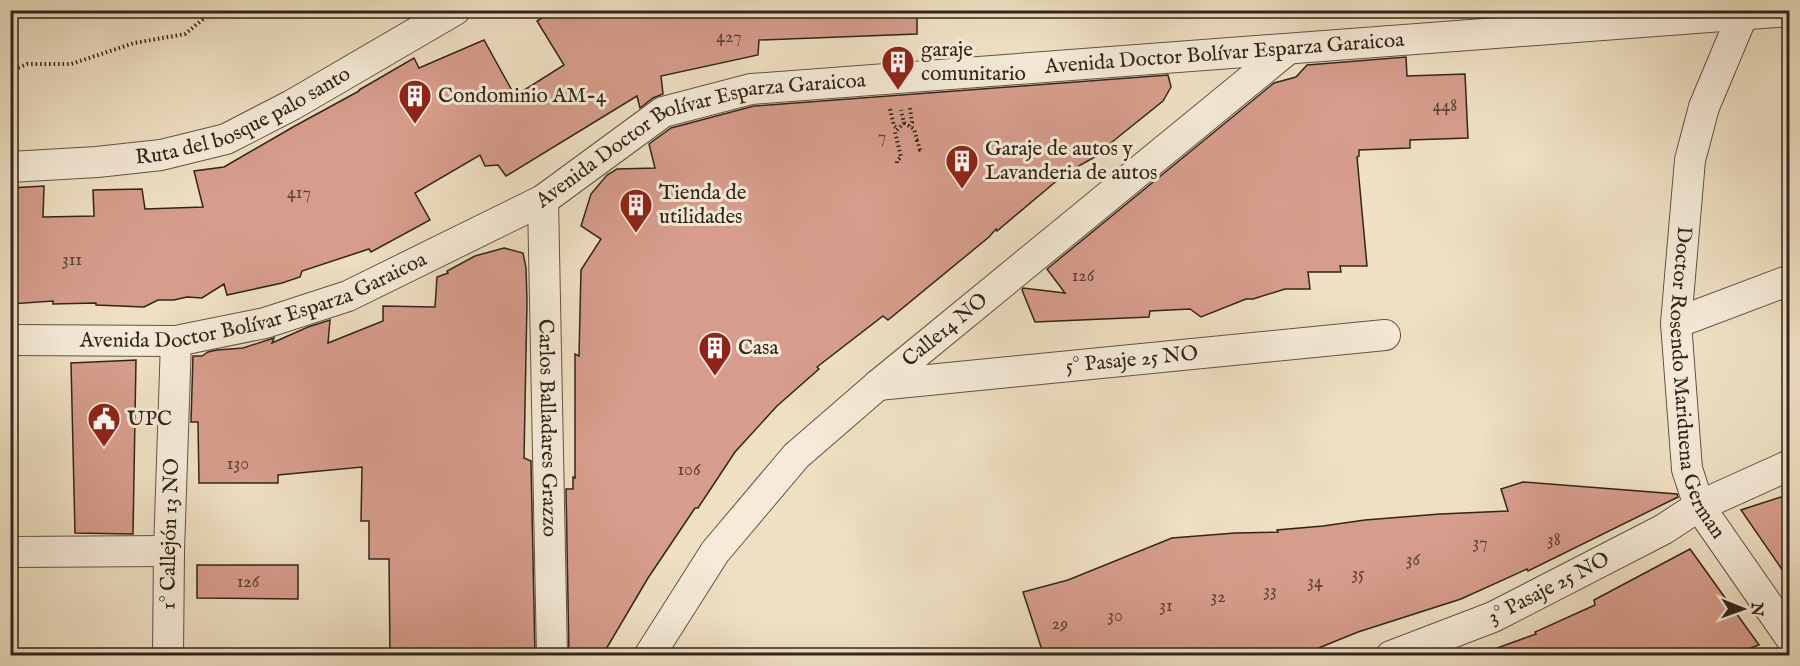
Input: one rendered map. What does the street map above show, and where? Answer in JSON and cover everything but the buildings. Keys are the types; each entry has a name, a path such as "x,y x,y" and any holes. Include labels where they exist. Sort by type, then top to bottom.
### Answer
{"street":[{"name":"Ruta del bosque palo santo","path":"10,167 97,162 161,155 226,139 292,105 455,10"},
{"name":"Avenida Doctor Bolívar Esparza Garaicoa","path":"10,340 176,341 264,323 348,296 543,200 663,112 751,89 1790,11"},
{"name":"Doctor Rosendo Mariduena German","path":"1743,14 1704,107 1690,160 1676,323 1687,469 1699,506 1790,637"},
{"name":"Calle14 NO","path":"649,656 715,552 796,456 878,385 1288,49"},
{"name":"Carlos Balladares Grazzo","path":"543,200 552,656"},
{"path":"1676,323 1790,280"},
{"name":"5° Pasaje 25 NO","path":"878,385 1385,335"},
{"name":"1° Callejón 13 NO","path":"168,656 176,341"},
{"name":"3° Pasaje 25 NO","path":"1391,656 1493,617 1664,529 1699,506 1790,465"},
{"path":"10,552 169,551"}],"path":[{"path":"10,71 27,64 71,64 134,43 185,34 214,10"},
{"path":"889,104 894,126 898,129"},
{"path":"900,106 904,123"},
{"path":"910,108 912,122 910,126"},
{"path":"896,162 901,157 895,132 904,123"},
{"path":"904,123 914,129 920,150 923,149"}],"place":[{"name":"garaje comunitario","path":"898,91"},
{"name":"Condominio AM-4","path":"415,125"},
{"name":"Garaje de autos y Lavanderia de autos","path":"962,190"},
{"name":"Tienda de utilidades","path":"636,234"},
{"name":"Casa","path":"715,377"},
{"name":"UPC","path":"104,448"}]}
